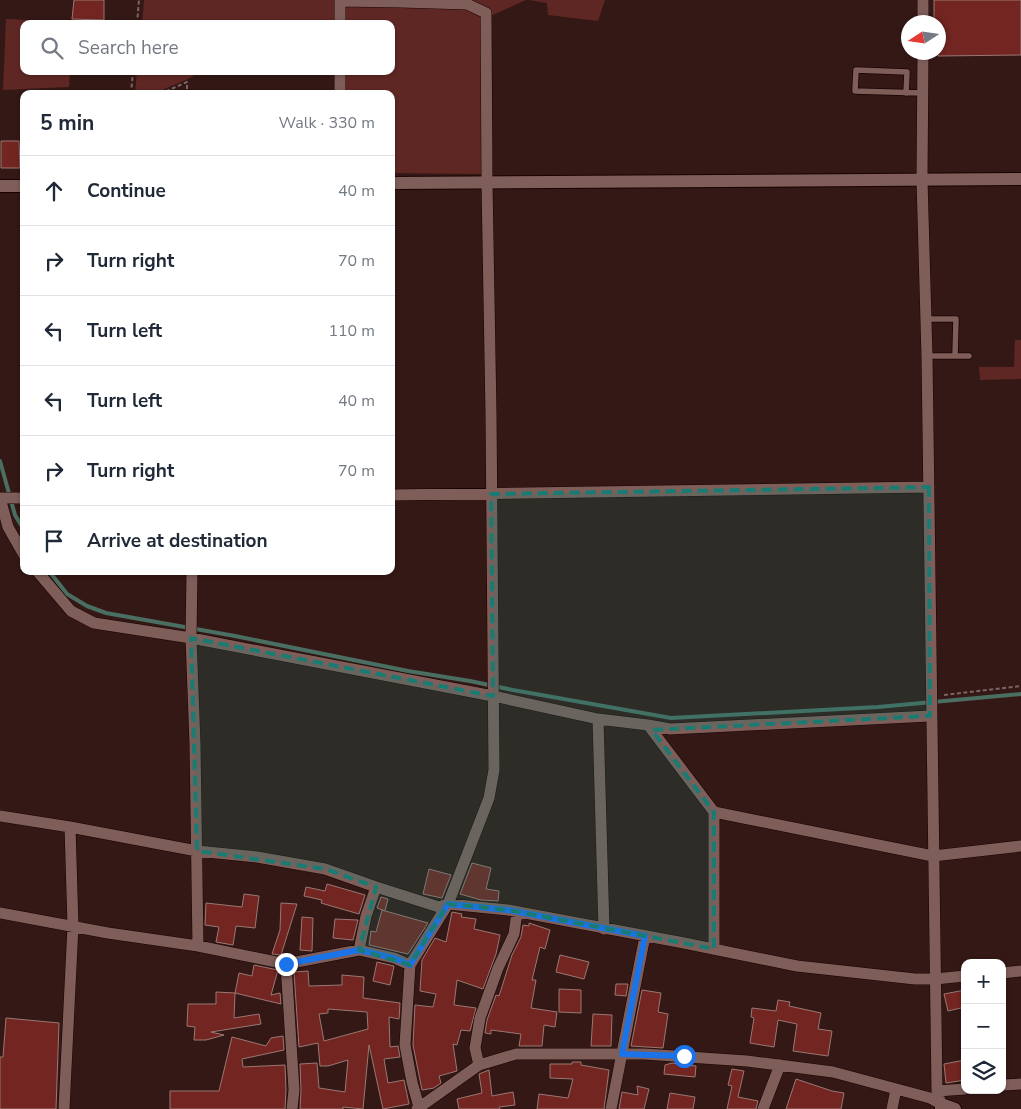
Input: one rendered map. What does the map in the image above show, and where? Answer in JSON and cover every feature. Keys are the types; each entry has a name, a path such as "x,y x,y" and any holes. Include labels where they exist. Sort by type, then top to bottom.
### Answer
{"street":[{"path":"922,0 923,15"},
{"path":"340,20 340,1 467,4 486,13 494,770 490,798 448,904 410,965 405,1045 418,1108 479,1065 516,1054 622,1054 684,1056 833,1072 930,1098 941,1107 955,1109"},
{"path":"923,60 922,180 929,487 930,716 937,1091 941,1107"},
{"path":"340,75 340,90"},
{"path":"395,183 1021,179"},
{"path":"0,186 20,186"},
{"path":"395,495 929,487"},
{"path":"20,498 0,498 8,527 20,548"},
{"path":"40,575 71,611 94,623 191,638 493,696 598,719 670,729 930,716"},
{"path":"192,575 191,638 198,946"},
{"path":"598,719 604,929"},
{"path":"648,725 714,812 714,949"},
{"path":"714,812 933,856 1021,846"},
{"path":"0,816 197,851 257,857 325,869 439,907 448,904 517,912 797,966 915,979 961,976"},
{"path":"64,1109 73,926 70,827"},
{"path":"359,950 366,916 376,887"},
{"path":"479,1065 475,1048 480,1018 498,968 514,934 517,912"},
{"path":"0,913 198,946 286,964 359,950 394,958 410,965"},
{"path":"611,1109 645,936"},
{"path":"286,964 294,1090 292,1109"},
{"path":"1006,973 1021,971"},
{"path":"763,1109 780,1065"},
{"path":"1006,1085 1021,1084"},
{"path":"892,1109 896,1089"},
{"path":"937,1091 961,1089"}],"lane":[{"path":"906,93 907,72 856,70 855,91 906,93 923,93"},
{"path":"926,319 956,319 955,356"},
{"path":"926,356 969,356"}],"path":[{"path":"137,20 139,0"},
{"path":"131,90 133,75"},
{"path":"169,90 187,82 186,90"},
{"path":"930,697 1021,686"}],"highlighted area":[{"path":"929,487 930,716 652,730 714,812 714,949 508,910 448,904 410,965 359,950 376,887 325,869 197,851 191,638 493,696 491,494"}],"shaded area":[{"path":"144,0 338,0 336,20 142,20"},
{"path":"449,0 526,0 493,15 470,1"},
{"path":"529,0 605,0 598,21 548,15 547,3"},
{"path":"345,5 465,8 482,16 481,174 395,173 395,90 345,90 345,75 395,75 395,20 345,20"},
{"path":"6,19 29,20 20,20 20,75 70,75 69,87 3,90"},
{"path":"137,75 194,75 162,90 135,90"},
{"path":"1015,340 1021,340 1021,379 980,380 979,367 1014,367"}],"building":[{"path":"74,0 104,0 104,20 72,19"},
{"path":"934,0 1021,0 1021,55 946,56 946,15 934,15"},
{"path":"1,141 19,141 20,168 1,168"},
{"path":"472,863 491,868 486,889 499,891 498,901 481,900 460,894"},
{"path":"429,869 451,875 442,898 423,894"},
{"path":"327,884 365,895 359,914 321,903 322,900 304,896 306,887 325,891"},
{"path":"244,894 259,896 255,928 236,926 233,945 216,942 219,927 205,925 206,903 242,907"},
{"path":"381,897 388,899 385,911 377,908"},
{"path":"281,903 297,904 281,955 272,954 280,930"},
{"path":"382,910 428,923 408,954 369,945 371,931 376,932"},
{"path":"452,912 462,914 461,917 476,919 474,929 500,935 496,954 483,989 457,980 454,1005 476,1008 470,1031 461,1030 457,1045 453,1044 457,1071 439,1076 441,1083 434,1088 422,1090 413,1045 415,1005 433,1007 436,994 420,991 422,960 435,938 446,942"},
{"path":"302,917 313,918 312,951 300,950"},
{"path":"335,919 358,920 353,940 333,938"},
{"path":"529,923 550,930 545,949 540,947 532,980 536,980 531,1008 557,1012 555,1027 544,1025 542,1046 519,1046 521,1034 491,1030 491,1034 485,1033 487,1020 496,995 499,996 512,955 521,937 523,925 529,926"},
{"path":"560,955 589,962 584,979 556,972"},
{"path":"377,962 394,966 390,985 373,981"},
{"path":"254,965 278,970 271,995 280,993 281,1004 235,993 239,973 252,976"},
{"path":"308,971 309,986 342,985 342,975 364,977 363,998 400,1003 399,1019 389,1017 390,1047 398,1046 400,1057 384,1059 388,1083 404,1080 409,1104 383,1109 369,1045 363,1109 343,1107 343,1109 300,1109 300,1064 317,1063 319,1088 345,1092 348,1060 328,1066 320,1066 318,1043 299,1047 294,972","holes":["328,1009 367,1012 368,1029 324,1041 319,1014 328,1013"]},
{"path":"616,984 628,984 626,996 615,995"},
{"path":"559,989 581,990 581,1013 559,1012"},
{"path":"642,990 661,993 658,1012 668,1014 663,1048 631,1046"},
{"path":"961,991 961,1008 948,1011 944,994"},
{"path":"216,992 235,993 234,1018 259,1014 261,1024 211,1032 224,1035 206,1040 194,1040 195,1027 187,1026 188,1004 216,1004"},
{"path":"778,1000 790,1002 789,1006 821,1013 818,1029 832,1031 828,1056 793,1051 797,1024 778,1020 774,1047 750,1043 754,1018 751,1017 752,1008 776,1011"},
{"path":"593,1014 612,1015 611,1046 591,1046"},
{"path":"6,1018 59,1023 56,1109 0,1109 0,1057 3,1057"},
{"path":"283,1036 284,1050 242,1059 243,1067 285,1065 285,1109 170,1109 170,1091 219,1091 232,1037 266,1046 271,1038"},
{"path":"961,1061 961,1081 946,1083 944,1064"},
{"path":"572,1062 581,1062 581,1065 609,1070 604,1109 537,1109 539,1094 568,1098 573,1079 550,1078 550,1064 572,1064"},
{"path":"672,1063 696,1066 695,1077 664,1074 665,1065"},
{"path":"732,1069 744,1071 738,1097 758,1101 756,1109 727,1109 732,1086 728,1085"},
{"path":"489,1070 492,1096 513,1092 515,1105 499,1107 500,1109 459,1109 457,1099 482,1093 479,1074"},
{"path":"796,1079 844,1093 841,1109 786,1109"},
{"path":"637,1086 649,1089 644,1109 619,1109 622,1092 638,1095"},
{"path":"670,1093 695,1097 693,1109 667,1109"}],"waterway":[{"path":"0,461 15,515 20,523"},
{"path":"52,575 67,594 87,606 106,613 235,636 408,671 671,718 878,707 1021,694"}],"route":[{"path":"286,964 359,950 394,958 410,965 448,904 508,910 645,936 622,1054 684,1056"}]}
